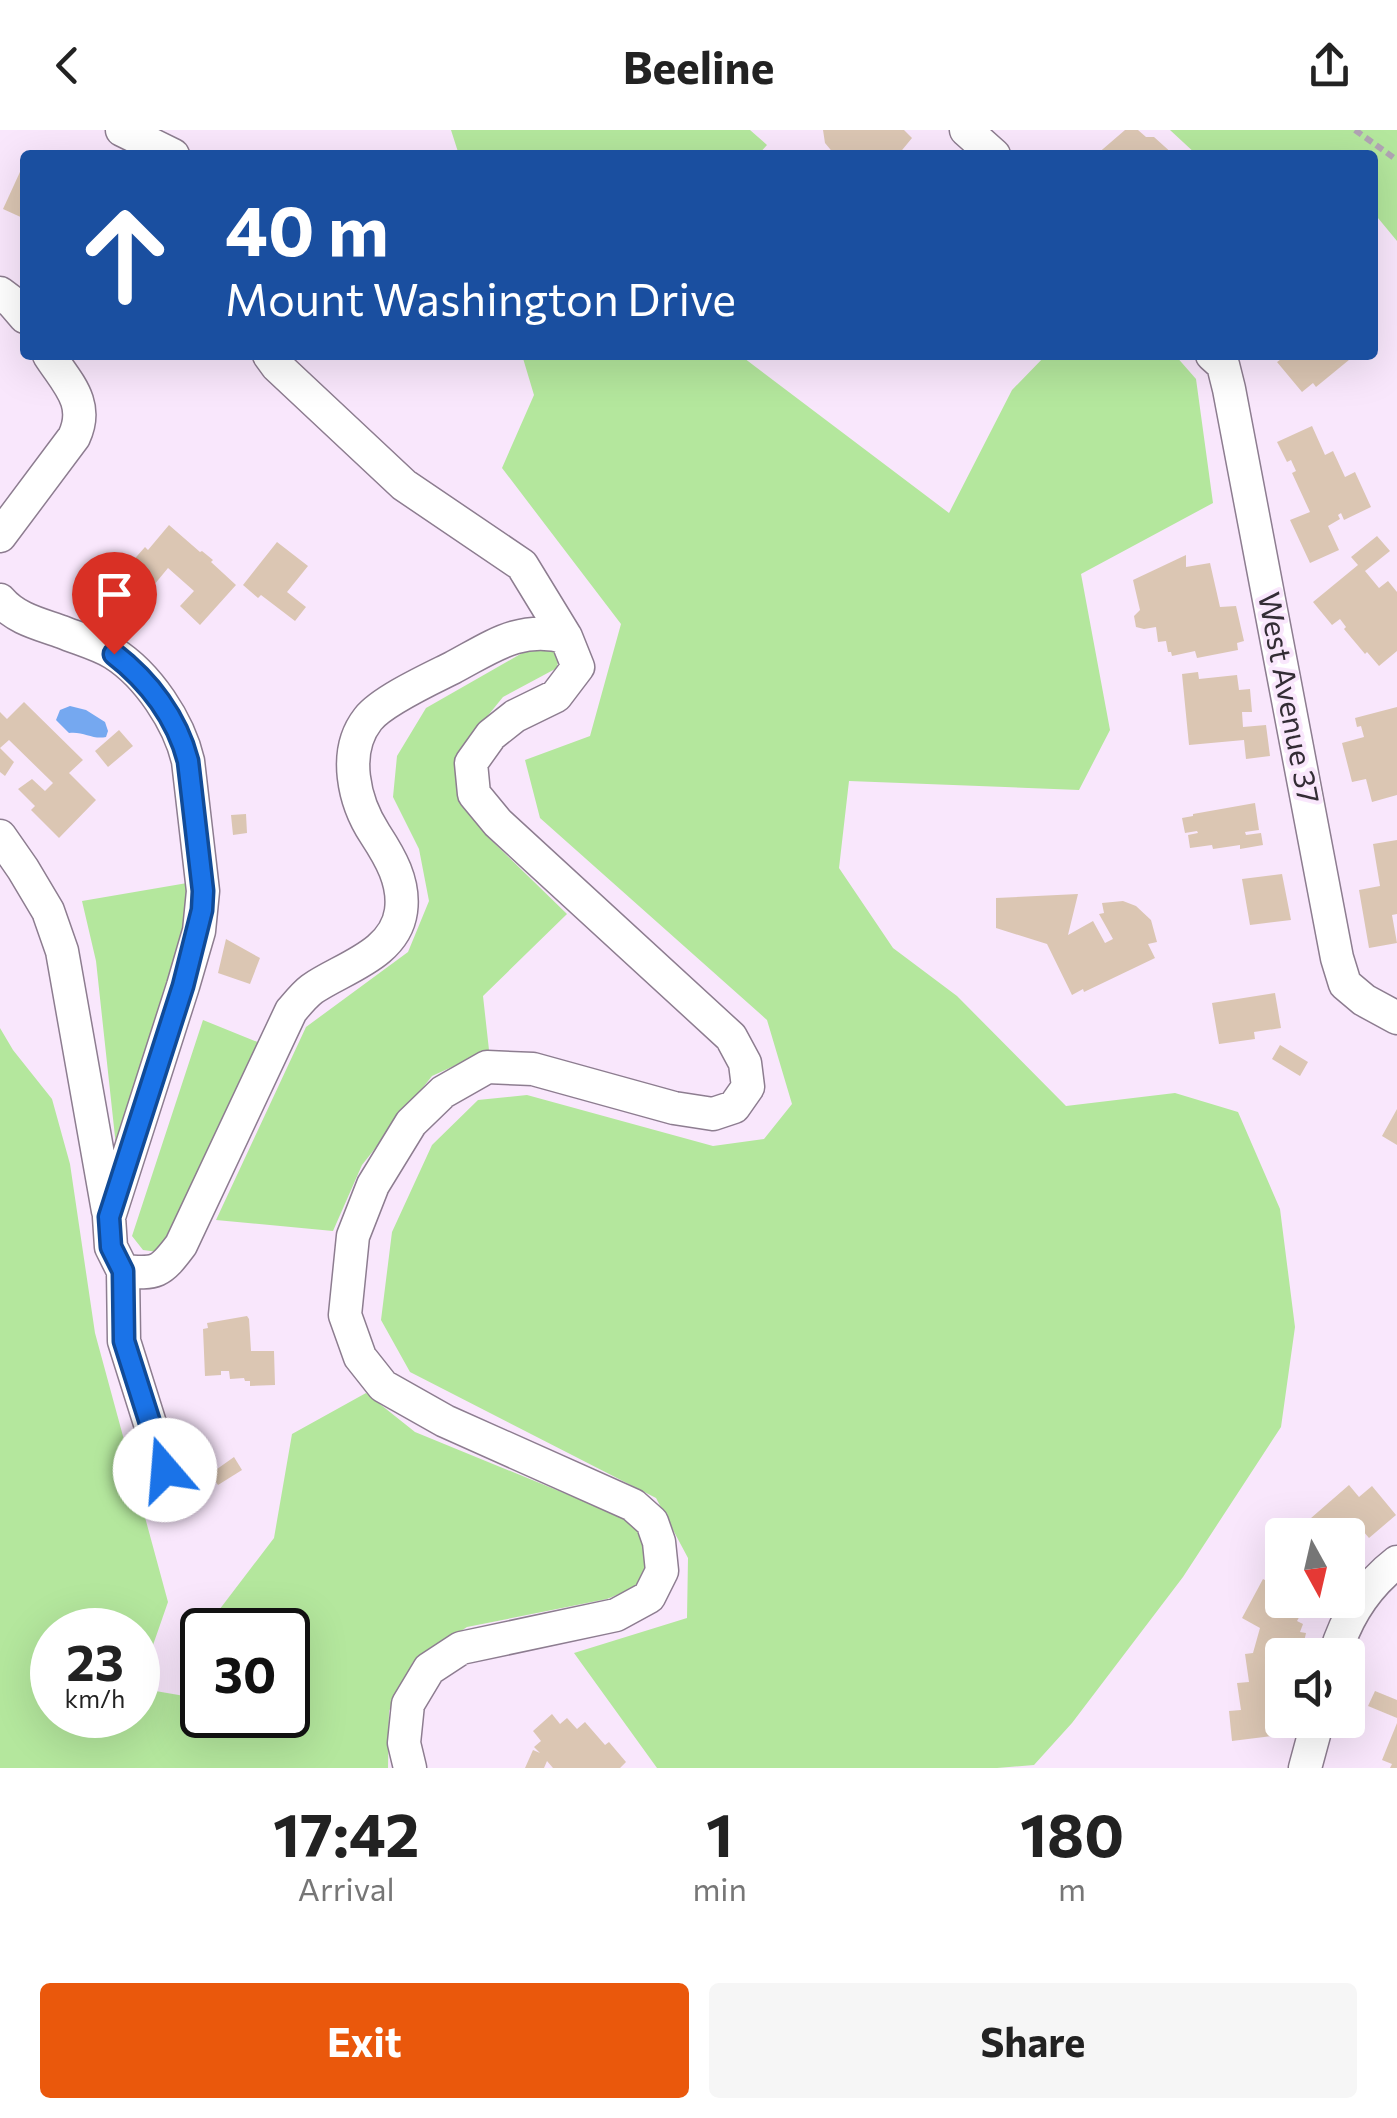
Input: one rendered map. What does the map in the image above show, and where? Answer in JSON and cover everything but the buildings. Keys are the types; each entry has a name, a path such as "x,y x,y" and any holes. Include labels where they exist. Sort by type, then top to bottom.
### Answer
{"street":[{"path":"122,130 163,150"},
{"path":"966,130 988,150"},
{"path":"0,294 20,311"},
{"path":"0,536 79,426 79,400 53,360"},
{"path":"273,360 404,485 522,565 566,637 578,668 556,696 515,716 491,735 471,762 474,794 498,823 731,1037 745,1063 748,1087 734,1107 713,1114 674,1108 533,1070 487,1067 443,1092 411,1123 373,1185 353,1236 345,1315 360,1356 383,1386 445,1421 632,1504 652,1522 662,1571 649,1597 616,1615 462,1648 428,1669 408,1704 404,1744 410,1768"},
{"name":"West Avenue 37","path":"1218,360 1223,365 1229,390 1337,958 1345,984 1397,1018"},
{"path":"0,600 17,615 100,647 128,664 174,720 188,761 203,891 200,921 109,1217"},
{"path":"123,1271 152,1273 168,1262 181,1245 291,1011 310,990 361,962 393,932 401,912 395,866 363,813 353,772 354,745 368,718 407,691 515,636 545,632 566,637"},
{"path":"0,836 48,911 62,951 111,1247 123,1271 124,1341 175,1503"},
{"path":"1341,1638 1363,1594 1397,1562"},
{"path":"1305,1768 1313,1738"}],"path":[{"path":"1355,130 1397,160"}],"green space":[{"path":"451,130 750,130 767,145 762,150 457,150"},
{"path":"1170,130 1397,130 1397,241 1378,218 1378,150 1192,150"},
{"path":"524,360 747,360 949,513 1012,390 1041,360 1179,360 1196,379 1213,503 1081,574 1110,730 1079,790 849,781 839,868 893,948 957,996 1066,1106 1175,1093 1238,1112 1280,1209 1295,1327 1281,1427 1183,1577 1072,1723 1034,1765 657,1768 574,1653 687,1618 688,1558 656,1498 410,1372 381,1320 392,1232 432,1145 478,1100 527,1095 713,1146 764,1139 792,1104 767,1020 540,818 525,760 590,736 621,624 502,468 534,395"},
{"path":"560,649 557,668 503,697 464,745 464,802 485,834 567,914 483,996 489,1050 432,1076 362,1165 333,1231 216,1220 306,1027 408,952 429,901 419,849 393,797 397,756 426,708 524,652"},
{"path":"193,882 191,919 116,1146 96,961 82,901"},
{"path":"203,1020 260,1043 173,1238 158,1252 143,1250 132,1236"},
{"path":"0,1028 52,1099 70,1164 95,1333 168,1602 160,1625 160,1608 30,1608 30,1738 160,1738 160,1692 180,1695 180,1738 310,1738 310,1608 221,1608 274,1538 292,1434 366,1393 415,1432 636,1525 650,1557 646,1583 607,1599 467,1627 413,1662 389,1711 388,1768 0,1768"}],"water":[{"path":"70,706 86,710 105,722 106,737 69,733 56,720 60,710"}],"route":[{"path":"114,654 142,678 174,720 183,740 203,891 198,931 183,986 109,1217 111,1247 123,1271 124,1341 165,1470"}]}
